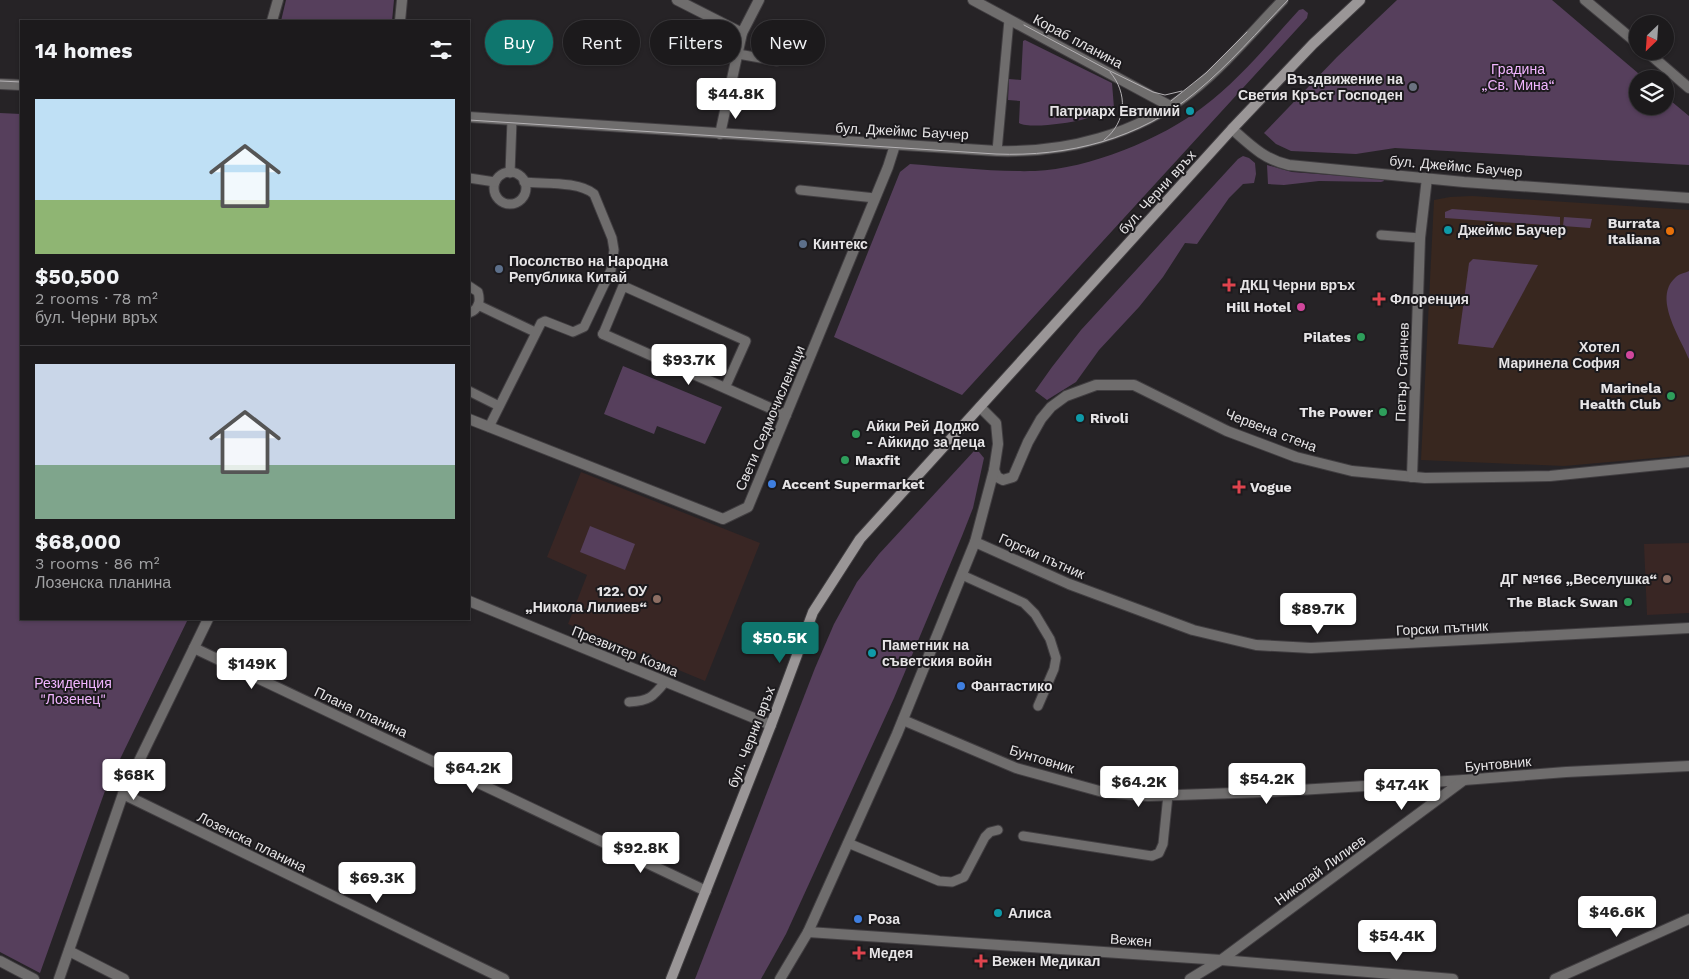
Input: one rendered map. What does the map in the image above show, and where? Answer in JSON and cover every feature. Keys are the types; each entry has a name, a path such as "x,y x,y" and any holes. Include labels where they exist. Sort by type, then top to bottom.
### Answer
{"main road":[{"name":"бул. Черни връх","path":"671,979 771,726 813,612 860,539 1232,129 1355,2"}],"street":[{"path":"272,20 278,0"},
{"path":"400,20 402,0"},
{"path":"677,0 742,32"},
{"path":"741,38 759,0"},
{"name":"Кораб планина","path":"973,0 1170,106"},
{"name":"бул. Джеймс Баучер","path":"470,117 895,145 997,151 1040,151 1079,145 1130,128 1170,106 1208,77 1283,0"},
{"path":"1585,0 1629,37"},
{"path":"1656,60 1689,88"},
{"path":"720,134 736,65"},
{"path":"0,84 20,86"},
{"name":"бул. Джеймс Баучер","path":"1232,129 1266,157 1289,165 1427,178 1689,198"},
{"name":"Свети Седмочисленици","path":"470,419 723,519 748,507 876,198 895,145"},
{"name":"Петър Станчев","path":"1412,477 1420,238 1427,178"},
{"path":"603,334 786,415"},
{"name":"Червена стена","path":"994,470 997,476 1003,480 1013,477 1028,442 1041,419 1051,407 1066,396 1096,385 1134,385 1227,430 1296,457 1352,471 1412,477 1550,476 1689,462"},
{"path":"780,979 808,932 848,843 903,720 976,542 994,470 998,444 996,423 980,407"},
{"name":"Горски пътник","path":"976,542 1069,584 1184,627 1256,645 1311,648 1689,628"},
{"name":"Презвитер Козма","path":"470,602 771,726"},
{"path":"60,979 123,794 208,620"},
{"name":"Плана планина","path":"194,648 706,891"},
{"name":"Бунтовник","path":"903,720 1026,770 1103,792 1148,796 1264,792 1566,772 1689,766"},
{"name":"Николай Лилиев","path":"1190,979 1221,960 1464,780"},
{"name":"Лозенска планина","path":"123,794 504,979"},
{"path":"1555,979 1689,919"},
{"name":"Вежен","path":"808,932 1221,960 1453,979"},
{"path":"69,952 124,979"},
{"path":"0,962 34,979"}],"lane":[{"path":"997,151 1009,20"},
{"path":"510,173 512,120"},
{"path":"510,173 517,174 524,182 525,193 523,198 509,205 504,204 496,197 493,187 502,174 510,173"},
{"path":"470,178 495,182"},
{"path":"488,427 541,322 573,332 584,326 610,270 614,250 612,238 594,194 589,189 580,186 524,182"},
{"path":"800,190 876,198"},
{"path":"1381,235 1420,238"},
{"path":"603,334 623,286 746,340 725,388"},
{"path":"470,287 478,292 480,301 476,309 470,312"},
{"path":"478,305 535,332"},
{"path":"470,392 499,406"},
{"path":"962,575 1024,604 1036,614 1050,639 1056,658 1054,669 1038,706"},
{"path":"629,702 653,696 665,682"},
{"path":"1023,836 1152,856 1159,853 1163,844 1168,795"},
{"path":"848,843 939,881 952,882 964,877 985,837 990,832 998,830"}],"shaded area":[{"path":"1472,196 1689,210 1689,455 1564,466 1421,460 1434,200"},
{"name":"122. ОУ „Никола Лилиев“","path":"581,472 760,543 705,681 568,624 587,575 547,557"},
{"name":"ДГ №166 „Веселушка“","path":"1689,543 1689,613 1647,615 1644,544"}],"green space":[{"path":"286,0 394,0 392,20 281,20"},
{"name":"Градина „Св. Мина“","path":"1397,0 1552,0 1634,70 1629,70 1629,115 1674,115 1674,104 1689,116 1689,165 1395,148 1356,154 1291,151 1276,144 1264,133 1337,57"},
{"path":"1303,9 1308,13 1307,18 962,395 834,337 900,172 910,164 988,170 1035,171 1078,165 1124,150 1167,130 1203,107 1241,73 1299,10"},
{"path":"1025,40 1112,83 1114,108 1085,119 1067,123 1024,125 1019,123 1020,101 1008,100 1009,79 1021,80 1023,41"},
{"name":"Резиденция \"Лозенец\"","path":"0,113 20,114 20,620 188,620 106,788 40,973 0,952"},
{"path":"1243,156 1255,163 1256,174 1254,183 1243,184 1229,198 1197,244 1185,243 1163,277 1139,307 1099,350 1076,382 1047,400 1035,391 1081,330 1238,159"},
{"path":"1267,165 1292,172 1383,179 1384,181 1319,181 1284,185 1268,184"},
{"path":"1452,209 1560,217 1560,226 1445,218 1445,212"},
{"path":"1564,217 1592,219 1590,228 1563,226"},
{"path":"1473,259 1538,265 1493,348 1458,344 1469,263"},
{"path":"1689,271 1689,359 1670,318 1667,296 1669,286 1675,278"},
{"path":"623,366 722,407 705,444 657,426 654,434 604,414"},
{"path":"974,451 979,452 984,458 973,508 894,698 786,934 761,979 695,979 815,668 834,624 857,582 879,554"},
{"path":"590,526 635,544 625,570 580,552"}],"tram line":[{"path":"470,120 996,154 1050,152 1102,142 1151,122 1174,108 1220,71 1288,0"},
{"path":"1024,25 1153,92 1165,95 1182,91"},
{"path":"1171,101 1206,73 1247,32"},
{"path":"1104,140 1117,125 1122,107 1120,89 1110,72"},
{"path":"0,81 20,82"}],"place":[{"name":"Въздвижение на Светия Кръст Господен","path":"1413,87"},
{"name":"Патриарх Евтимий","path":"1190,111"},
{"name":"Джеймс Баучер","path":"1448,230"},
{"name":"Burrata Italiana","path":"1670,231"},
{"name":"Кинтекс","path":"803,244"},
{"name":"Посолство на Народна Република Китай","path":"499,269"},
{"name":"ДКЦ Черни връх","path":"1229,285"},
{"name":"Флоренция","path":"1379,299"},
{"name":"Hill Hotel","path":"1301,307"},
{"name":"Pilates","path":"1361,337"},
{"name":"Хотел Маринела София","path":"1630,355"},
{"name":"Marinela Health Club","path":"1671,396"},
{"name":"The Power","path":"1383,412"},
{"name":"Rivoli","path":"1080,418"},
{"name":"Айки Рей Доджо - Айкидо за деца","path":"856,434"},
{"name":"Maxfit","path":"845,460"},
{"name":"Accent Supermarket","path":"772,484"},
{"name":"Vogue","path":"1239,487"},
{"name":"ДГ №166 „Веселушка“","path":"1667,579"},
{"name":"122. ОУ „Никола Лилиев“","path":"657,599"},
{"name":"The Black Swan","path":"1628,602"},
{"name":"Паметник на съветския войн","path":"872,653"},
{"name":"Фантастико","path":"961,686"},
{"name":"Алиса","path":"998,913"},
{"name":"Роза","path":"858,919"},
{"name":"Медея","path":"859,953"},
{"name":"Вежен Медикал","path":"981,961"}]}
